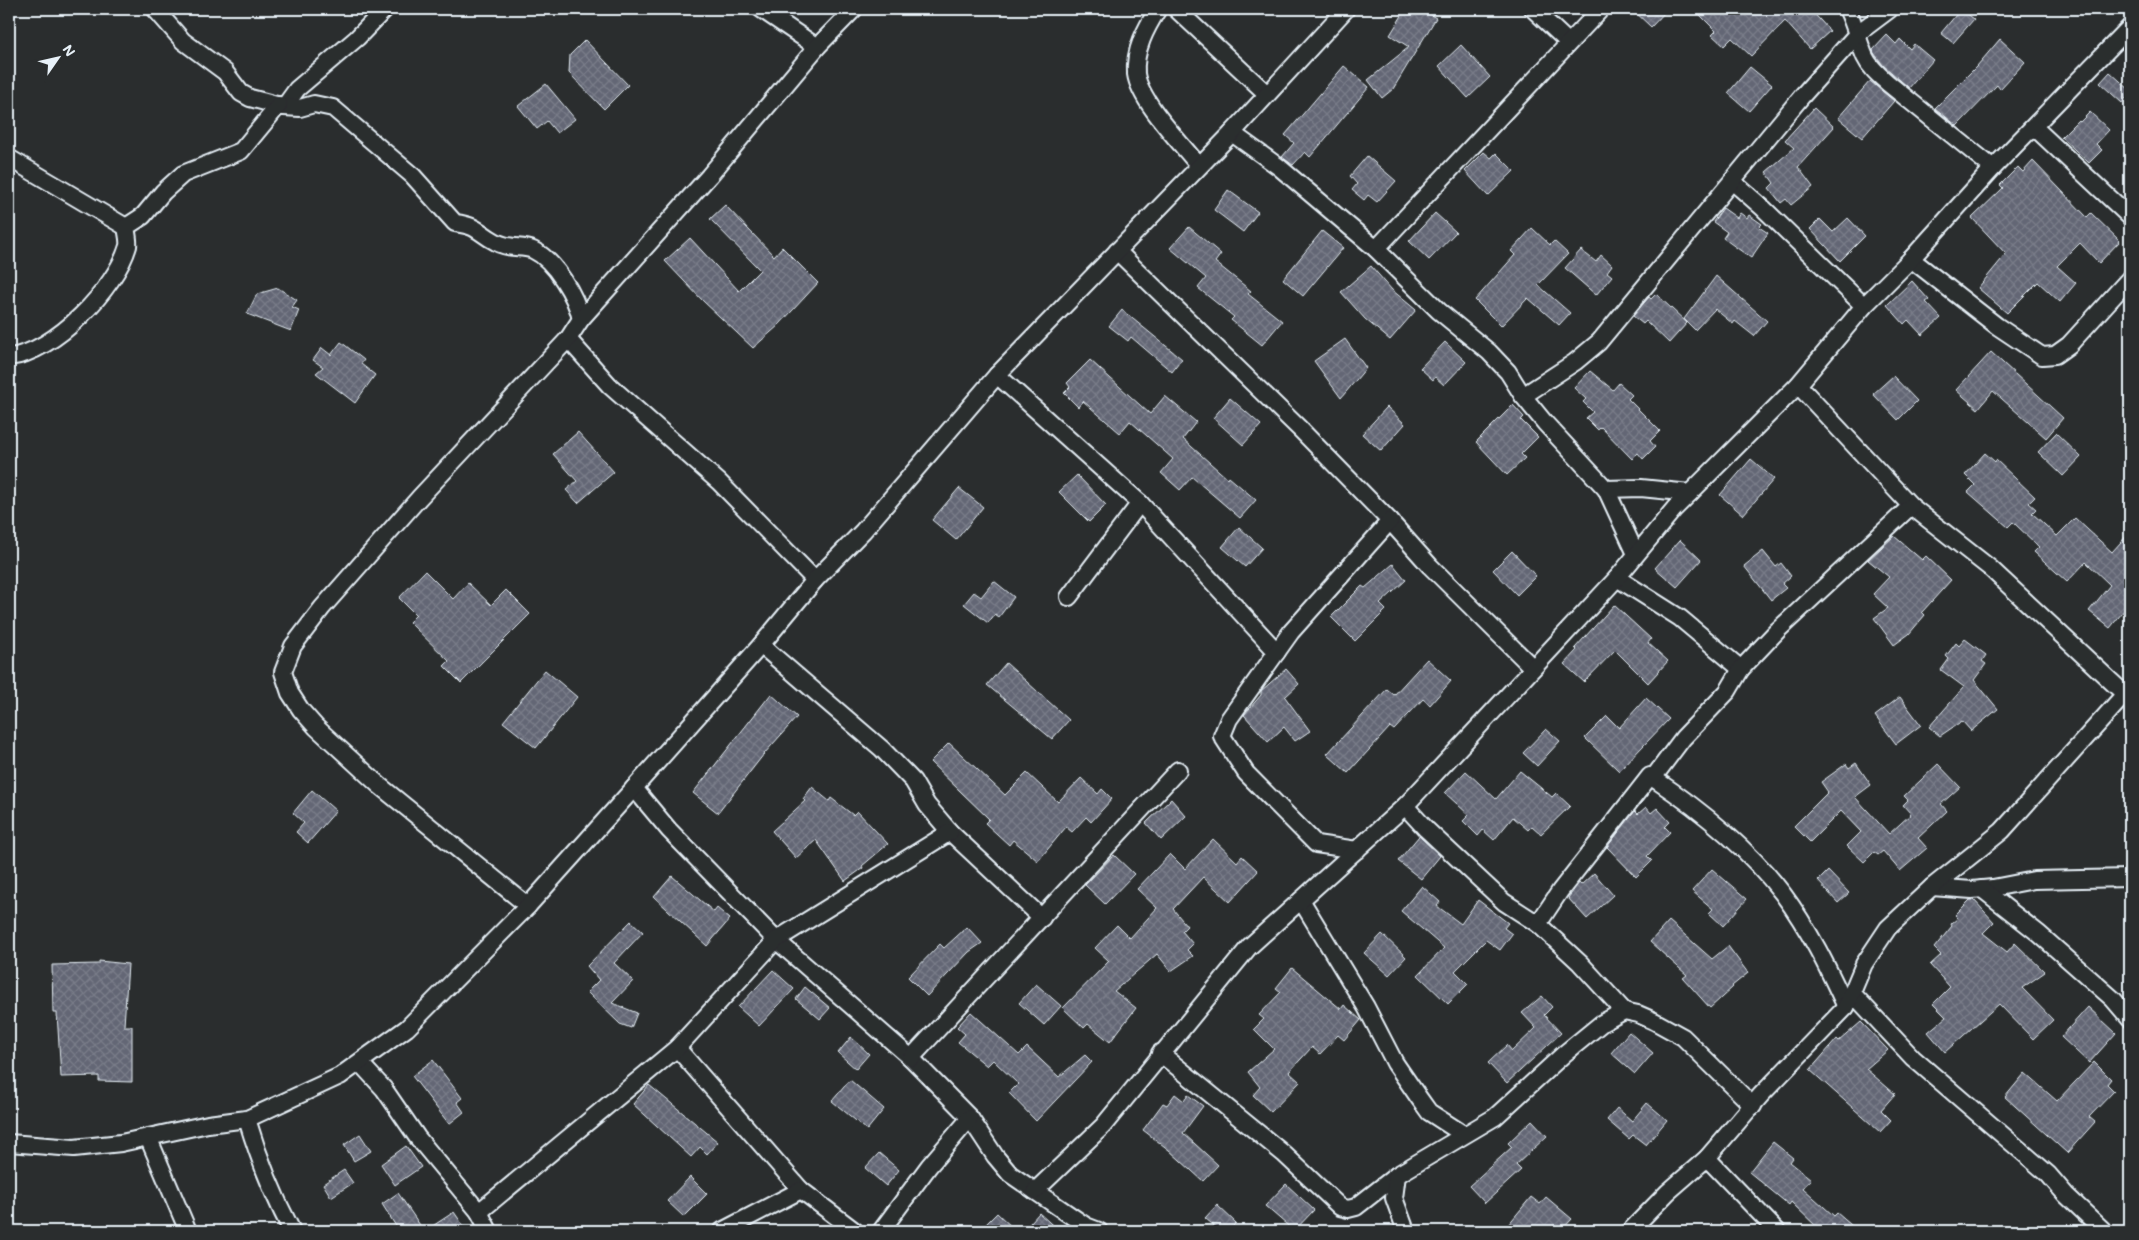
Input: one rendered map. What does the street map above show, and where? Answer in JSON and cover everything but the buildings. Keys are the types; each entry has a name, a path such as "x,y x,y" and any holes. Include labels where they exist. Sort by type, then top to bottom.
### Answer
{"street":[{"path":"155,9 183,41 225,72 241,93 261,102 281,106 300,108 324,104 332,108 413,176 455,223 472,225 495,242 515,249 533,250 543,256 573,292 581,319"},
{"path":"126,227 143,216 163,192 183,174 241,151 297,89 358,38 386,9"},
{"path":"761,9 816,47"},
{"path":"528,906 380,786 316,727 300,710 290,693 283,672 293,646 303,630 418,498 568,339 581,319 709,176 816,47 854,9"},
{"path":"1158,9 1140,42 1136,76 1145,96 1162,121 1199,166"},
{"path":"1176,9 1267,94"},
{"path":"9,1143 74,1148 148,1137 208,1124 247,1119 340,1076 408,1028 528,906 761,645 815,580 863,531 997,375 1232,132 1346,9"},
{"path":"1533,9 1568,42"},
{"path":"1376,249 1568,42 1601,9"},
{"path":"1847,9 1858,33 1865,56 1878,74 1993,168"},
{"path":"1523,396 1575,362 1599,342 1858,33 1890,9"},
{"path":"1034,1190 1103,1126 1160,1053 1249,947 1405,806 1617,578 1690,493 1798,385 1864,306 1912,259 1993,168 2130,27"},
{"path":"2034,127 2130,217"},
{"path":"1232,132 1279,167 1376,249 1439,311 1489,352 1508,372 1523,396 1606,489 1628,532 1636,554"},
{"path":"9,158 126,227 129,244 114,274 76,321 51,342 34,350 9,357"},
{"path":"1732,181 1864,306"},
{"path":"1117,251 1300,429 1390,521 1430,566 1533,668"},
{"path":"1912,259 1997,326 2042,356 2048,357 2055,355 2069,345 2130,278"},
{"path":"568,339 610,386 719,482 815,580"},
{"path":"997,375 1140,503 1277,652"},
{"path":"1630,1231 1668,1192 1708,1158 1850,1000 1864,964 1888,928 1932,887 2002,831 2128,697 1990,568 1911,506 1798,385"},
{"path":"1606,489 1641,488 1690,493"},
{"path":"1069,597 1140,503"},
{"path":"1653,778 1683,738 1728,692 1741,669 1811,598 1911,506"},
{"path":"1356,850 1331,848 1316,844 1246,773 1222,736 1229,719 1291,632 1390,521"},
{"path":"1617,578 1680,618 1741,669"},
{"path":"761,645 882,749 913,781 927,805 950,832 1042,918"},
{"path":"911,1058 1178,770"},
{"path":"1538,924 1560,891 1650,776 1689,802 1710,819 1783,894 1850,1000 1913,1058 2048,1174 2066,1195 2104,1231"},
{"path":"634,788 669,830 776,940 911,1058 970,1118 995,1156 1010,1174 1086,1226 1099,1231"},
{"path":"1405,806 1426,829 1504,902 1538,924 1580,963 1624,1012"},
{"path":"478,1212 677,1048 776,940 950,832"},
{"path":"1932,887 1956,890 1982,889 2034,880 2130,878"},
{"path":"1982,889 2038,933 2113,1000 2130,1019"},
{"path":"1301,900 1366,1007 1395,1063 1419,1098 1430,1112 1463,1134"},
{"path":"1160,1053 1284,1154 1340,1207 1348,1209 1356,1206 1397,1175 1463,1134 1481,1127 1495,1117 1564,1054 1602,1023 1624,1012 1638,1014 1682,1036 1753,1106"},
{"path":"677,1048 801,1190 855,1231"},
{"path":"360,1063 384,1089 417,1137 478,1212 489,1231"},
{"path":"881,1231 929,1166 970,1118"},
{"path":"247,1119 259,1160 274,1196 292,1231"},
{"path":"148,1137 188,1231"},
{"path":"1708,1158 1777,1231"},
{"path":"1397,1175 1394,1198 1406,1231"},
{"path":"722,1231 801,1190"}]}
